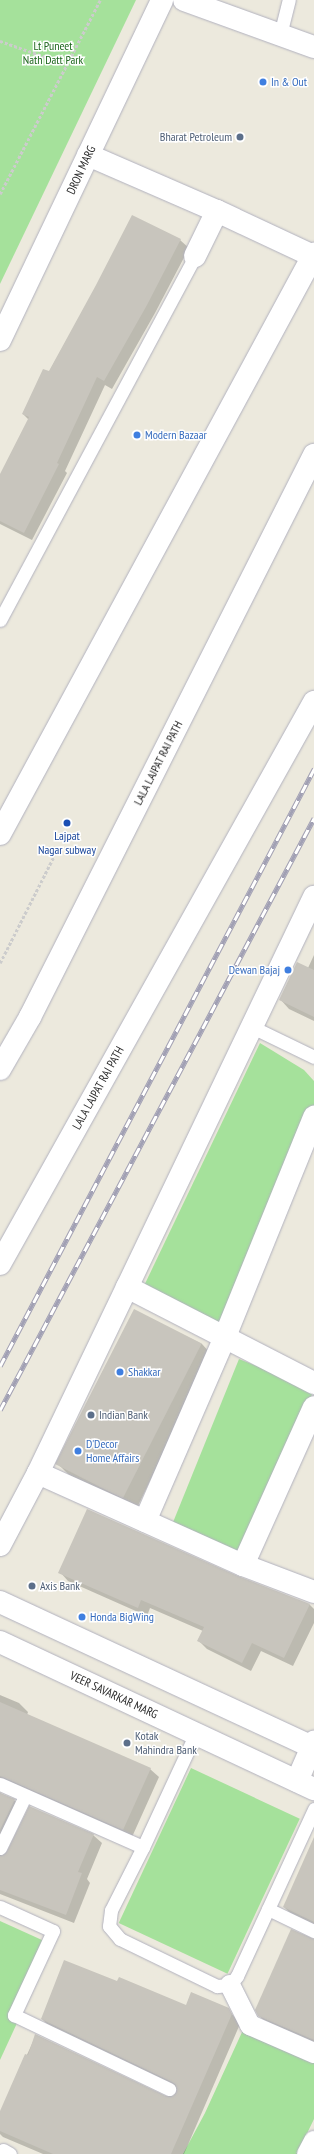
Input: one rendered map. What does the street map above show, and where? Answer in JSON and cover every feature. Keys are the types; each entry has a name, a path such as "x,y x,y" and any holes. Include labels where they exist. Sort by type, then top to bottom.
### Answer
{"street":[{"name":"DRON MARG","path":"0,340 162,0"},
{"path":"184,0 314,47"},
{"path":"0,834 313,255 217,211 88,155"},
{"path":"195,256 217,211"},
{"name":"LALA LAJPAT RAI PATH","path":"0,1069 30,1017 314,455"},
{"name":"LALA LAJPAT RAI PATH","path":"0,1264 314,702"},
{"path":"0,1545 38,1473 314,897"},
{"path":"145,1521 224,1339 314,1117"},
{"path":"127,1288 224,1339 314,1383"},
{"path":"243,1565 314,1407"},
{"path":"38,1473 243,1565 314,1592"},
{"path":"0,1602 313,1745 306,1785"},
{"name":"VEER SAVARKAR MARG","path":"0,1642 306,1785"},
{"path":"230,1985 250,2025 314,2053"},
{"path":"307,2154 314,2141"}],"lane":[{"path":"280,35 289,0"},
{"path":"0,620 195,256"},
{"path":"252,1027 314,1057"},
{"path":"196,1733 143,1847 111,1910 109,1926 120,1939 217,1986 230,1985 237,1976 314,1809"},
{"path":"0,1784 143,1847"},
{"path":"0,1848 26,1796"},
{"path":"0,1907 53,1931 14,2015 169,2090"},
{"path":"268,1909 314,1931"},
{"path":"1,2154 2,2150 10,2154"}],"path":[{"path":"0,194 68,65 100,0"},
{"path":"0,41 68,65"},
{"path":"0,963 53,858"}],"green space":[{"name":"Lt Puneet Nath Datt Park","path":"0,0 136,0 0,284"},
{"path":"260,1043 304,1070 314,1081 314,1145 229,1331 142,1290"},
{"path":"239,1359 314,1389 245,1560 170,1530"},
{"path":"191,1768 300,1819 227,1974 119,1923"},
{"path":"0,1921 53,1945 0,2060"},
{"path":"243,2030 314,2060 314,2119 297,2154 183,2154 205,2113"}],"building":[{"path":"132,215 181,239 147,305 104,381 97,377 57,463 59,464 24,533 0,521 0,474 29,417 22,414 43,369 49,371"},
{"path":"297,962 314,970 314,1017 279,1000"},
{"path":"134,1309 202,1344 123,1499 55,1464"},
{"path":"87,1509 238,1576 310,1604 284,1658 252,1643 242,1663 197,1641 204,1627 141,1600 138,1608 58,1573"},
{"path":"0,1702 151,1768 123,1830 0,1776"},
{"path":"0,1793 15,1799 0,1830"},
{"path":"29,1806 94,1834 78,1872 82,1873 66,1915 0,1890 0,1856 7,1851"},
{"path":"314,1837 314,1922 283,1907"},
{"path":"291,1929 314,1939 314,2040 258,2016 255,2010"},
{"path":"64,1960 117,1981 119,1977 186,2005 191,1992 229,2008 232,2014 171,2154 53,2154 0,2131 0,2111 25,2054 28,2055 35,2034 166,2096 173,2096 176,2092 176,2085 172,2082 41,2019"}],"railway":[{"path":"0,1366 314,769"},
{"path":"0,1410 314,818"}],"place":[{"name":"In & Out","path":"263,82"},
{"name":"Bharat Petroleum","path":"240,137"},
{"name":"Modern Bazaar","path":"137,435"},
{"name":"Lajpat Nagar subway","path":"67,823"},
{"name":"Dewan Bajaj","path":"288,970"},
{"name":"Shakkar","path":"120,1372"},
{"name":"Indian Bank","path":"91,1415"},
{"name":"D'Decor Home Affairs","path":"78,1451"},
{"name":"Axis Bank","path":"32,1586"},
{"name":"Honda BigWing","path":"82,1617"},
{"name":"Kotak Mahindra Bank","path":"127,1743"}]}
